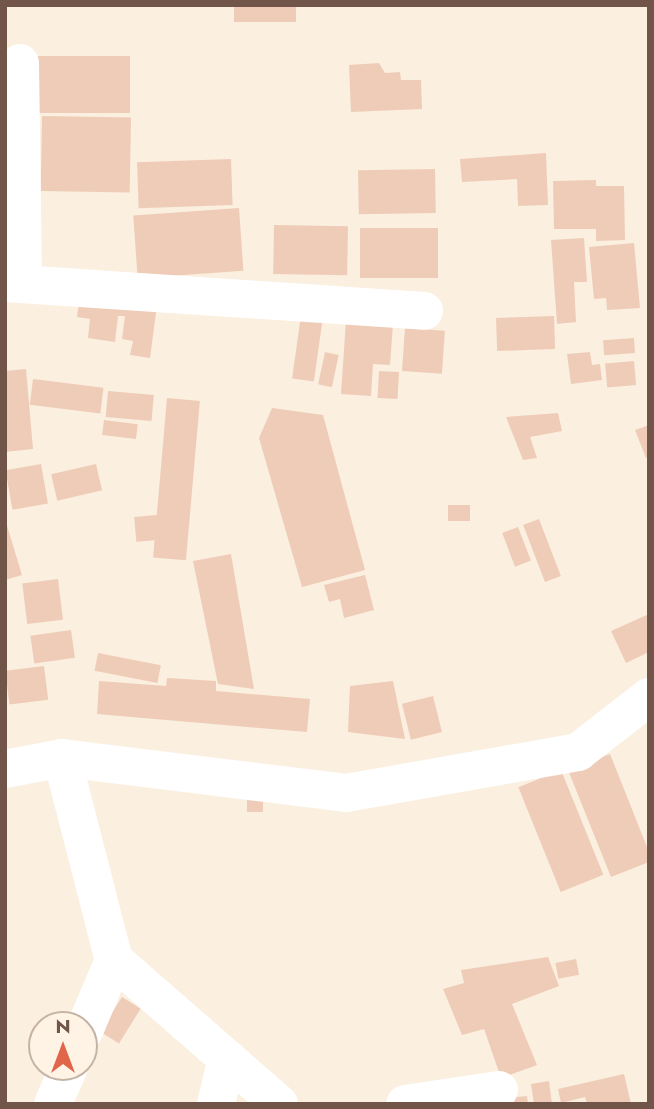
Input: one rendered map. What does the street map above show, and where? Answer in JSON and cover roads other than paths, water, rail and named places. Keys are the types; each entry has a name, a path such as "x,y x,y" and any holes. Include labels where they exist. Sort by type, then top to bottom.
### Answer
{"street":[{"path":"20,63 14,283 424,311"},
{"path":"5,769 62,758 346,793 578,752 649,697"},
{"path":"62,758 114,960 279,1104"},
{"path":"92,1011 114,960"},
{"path":"216,1104 228,1058"},
{"path":"53,1104 63,1081"},
{"path":"405,1104 499,1090"}]}
